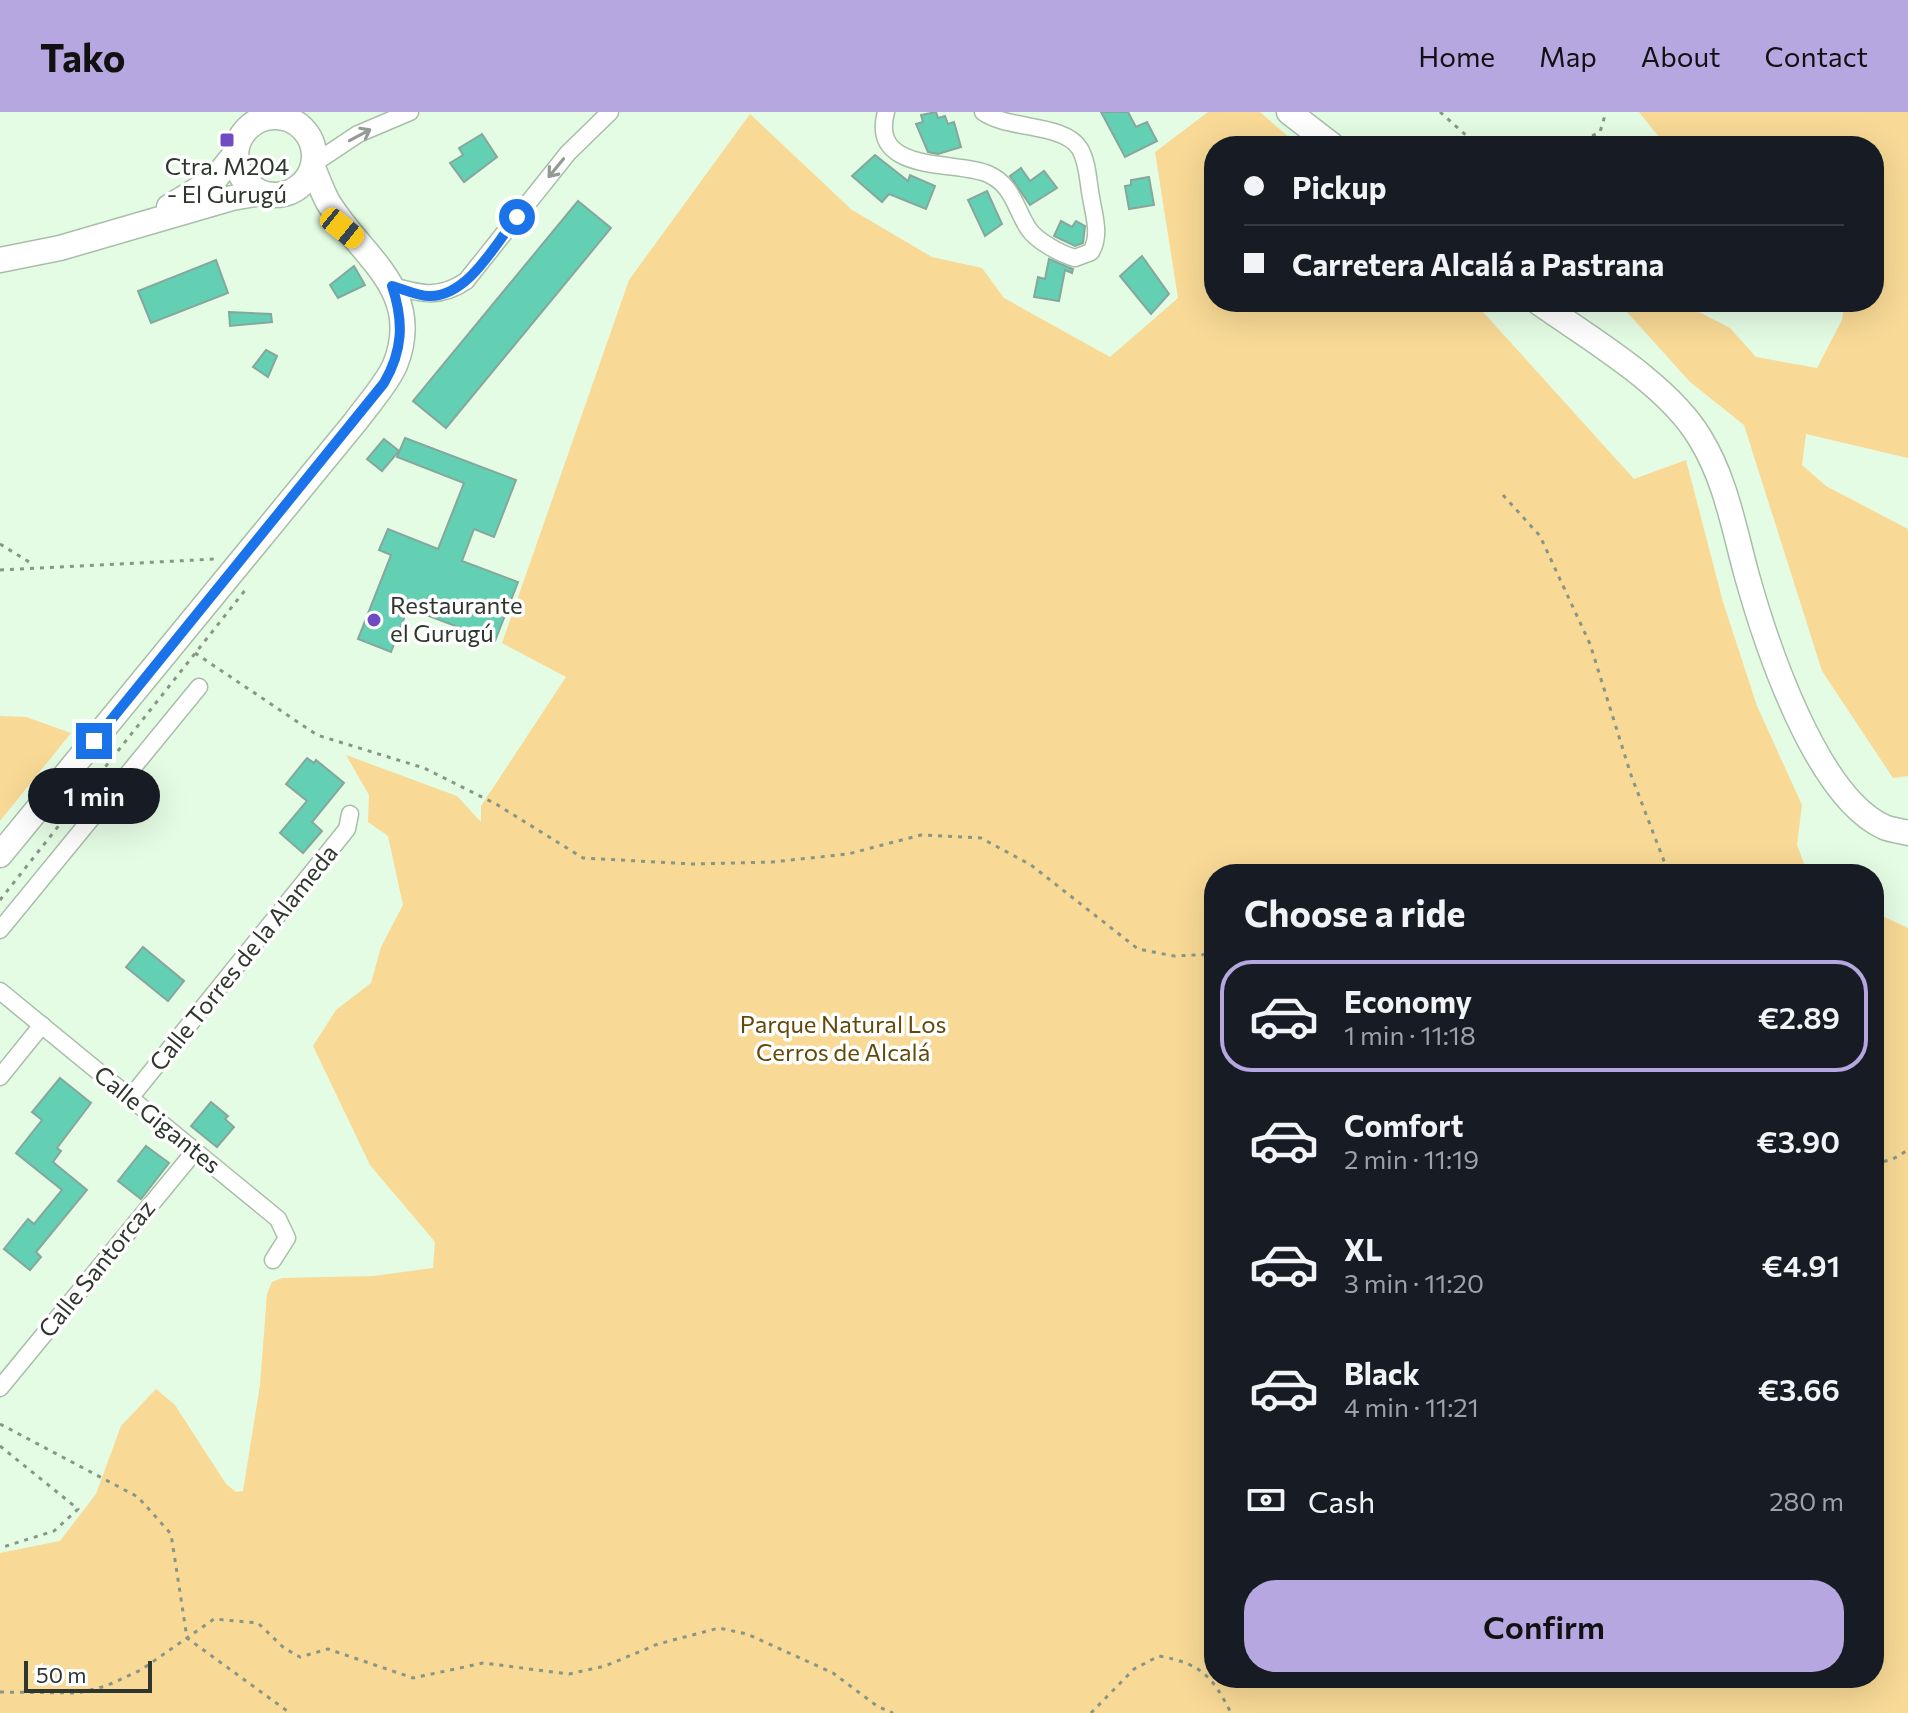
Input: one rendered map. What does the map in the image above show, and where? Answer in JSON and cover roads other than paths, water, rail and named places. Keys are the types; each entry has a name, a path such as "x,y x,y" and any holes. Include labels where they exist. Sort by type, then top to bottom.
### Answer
{"main road":[{"path":"1289,112 1320,136"},
{"path":"1312,112 1335,136"},
{"path":"0,855 356,421 394,365 402,332 400,309 382,266 329,203 313,166 312,143 306,132 286,115 252,119 235,154 215,179 187,199 113,232"},
{"path":"235,154 241,178 272,194 321,211 363,245"},
{"path":"0,260 232,198 272,194 302,185 313,166"},
{"path":"1552,312 1651,385 1678,408 1699,435 1715,464 1728,502 1772,657 1826,769 1856,807 1884,827 1908,833"}],"street":[{"path":"313,166 358,134 410,112"},
{"path":"392,286 428,296 449,293 466,281 568,153 610,112"},
{"path":"886,112 888,141 908,159 921,164 985,173 1008,189 1029,230 1038,238 1075,258 1091,252 1097,234 1085,162 1078,146 1060,134 997,121 983,112"},
{"path":"0,930 199,687"},
{"name":"Calle Torres de la Alameda","path":"130,1098 347,829 350,814"},
{"name":"Calle Gigantes","path":"0,991 285,1229 283,1250 273,1260"},
{"path":"0,1077 42,1025"},
{"name":"Calle Santorcaz","path":"0,1388 195,1151"}],"place":[{"name":"Ctra. M204 - El Gurugú","path":"227,140"},
{"name":"Restaurante el Gurugú","path":"374,620"}],"park label":[{"name":"Parque Natural Los Cerros de Alcalá","path":"843,1039"}]}
